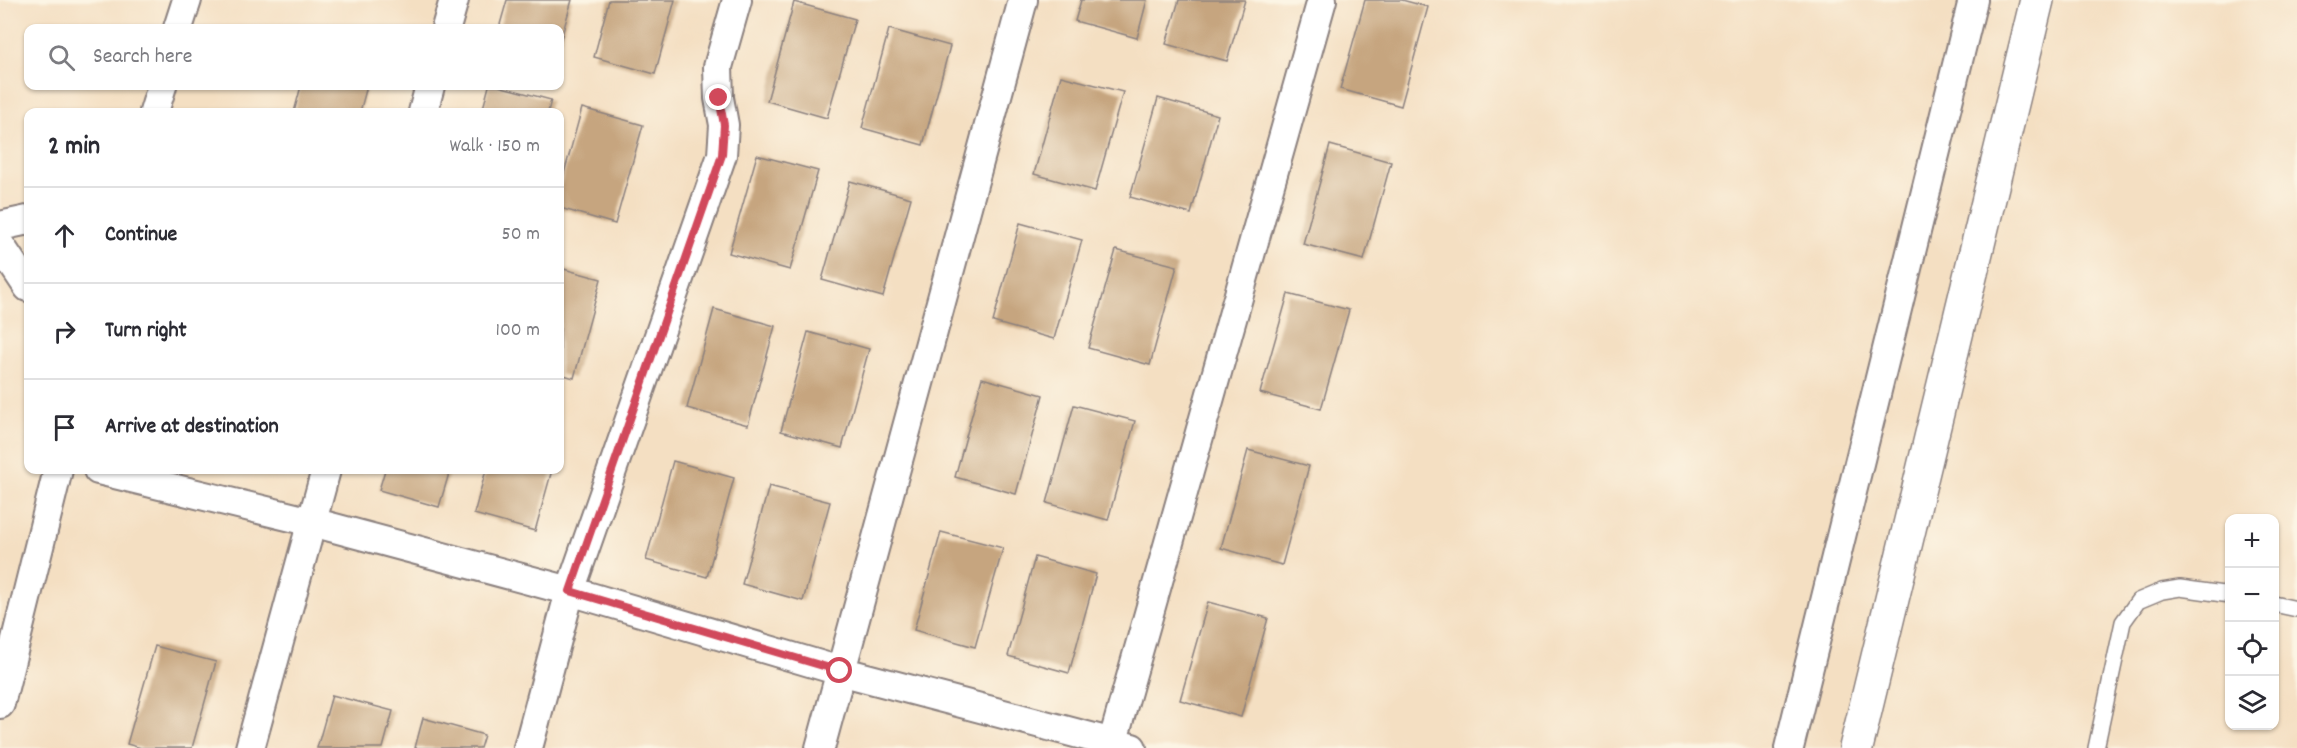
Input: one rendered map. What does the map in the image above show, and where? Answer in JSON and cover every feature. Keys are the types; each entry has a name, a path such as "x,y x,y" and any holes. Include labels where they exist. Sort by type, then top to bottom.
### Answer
{"street":[{"path":"179,24 187,0"},
{"path":"447,24 454,0"},
{"path":"528,748 570,591 722,155 724,125 719,98 718,67 737,0"},
{"path":"820,748 1023,0"},
{"path":"114,474 312,522 570,591 840,671 1118,747 1322,0"},
{"path":"1789,748 1974,0"},
{"path":"1856,748 2037,0"},
{"path":"155,108 161,90"},
{"path":"424,108 429,90"},
{"path":"0,226 24,221"},
{"path":"0,245 24,281"},
{"path":"0,704 57,474"},
{"path":"250,748 325,474"}],"lane":[{"path":"2096,748 2123,621 2138,602 2162,591 2180,588 2225,594"},
{"path":"2279,605 2297,609"}],"building":[{"path":"507,0 572,0 564,28 564,24 500,24"},
{"path":"609,0 675,0 655,74 594,57"},
{"path":"1081,0 1147,0 1137,38 1075,21"},
{"path":"1179,0 1245,0 1227,61 1166,44"},
{"path":"1365,0 1402,0 1428,7 1401,106 1340,89"},
{"path":"794,2 855,19 827,118 767,101"},
{"path":"889,29 950,46 923,145 862,128"},
{"path":"1061,76 1123,92 1095,191 1034,174"},
{"path":"300,90 366,90 361,108 295,108"},
{"path":"488,90 513,90 551,100 549,108 483,108"},
{"path":"1158,98 1218,115 1191,214 1130,197"},
{"path":"582,108 643,125 615,224 564,209 564,173"},
{"path":"1330,145 1391,162 1364,260 1303,244"},
{"path":"757,155 818,171 790,270 729,253"},
{"path":"850,181 911,198 883,297 822,280"},
{"path":"1020,223 1082,240 1054,339 993,322"},
{"path":"1116,250 1177,266 1150,365 1088,348"},
{"path":"564,269 601,279 574,378 564,375"},
{"path":"1288,294 1349,310 1321,409 1260,393"},
{"path":"714,309 775,326 748,425 687,408"},
{"path":"808,332 869,349 842,448 781,431"},
{"path":"982,378 1043,395 1016,494 955,477"},
{"path":"1074,405 1135,421 1108,520 1047,503"},
{"path":"1248,450 1309,466 1282,565 1221,548"},
{"path":"673,461 734,478 707,577 646,560"},
{"path":"384,474 449,474 439,507 379,490"},
{"path":"485,474 551,474 535,531 474,514"},
{"path":"769,486 830,502 803,601 742,584"},
{"path":"941,532 1003,548 975,647 914,630"},
{"path":"1035,557 1096,574 1069,673 1008,656"},
{"path":"1208,602 1268,618 1241,717 1180,700"},
{"path":"155,646 216,662 192,748 141,748 127,744"},
{"path":"332,695 393,711 383,748 317,748"},
{"path":"423,718 484,735 480,748 415,748"}],"route":[{"path":"719,98 724,125 722,155 713,185 570,591 840,671"}]}
